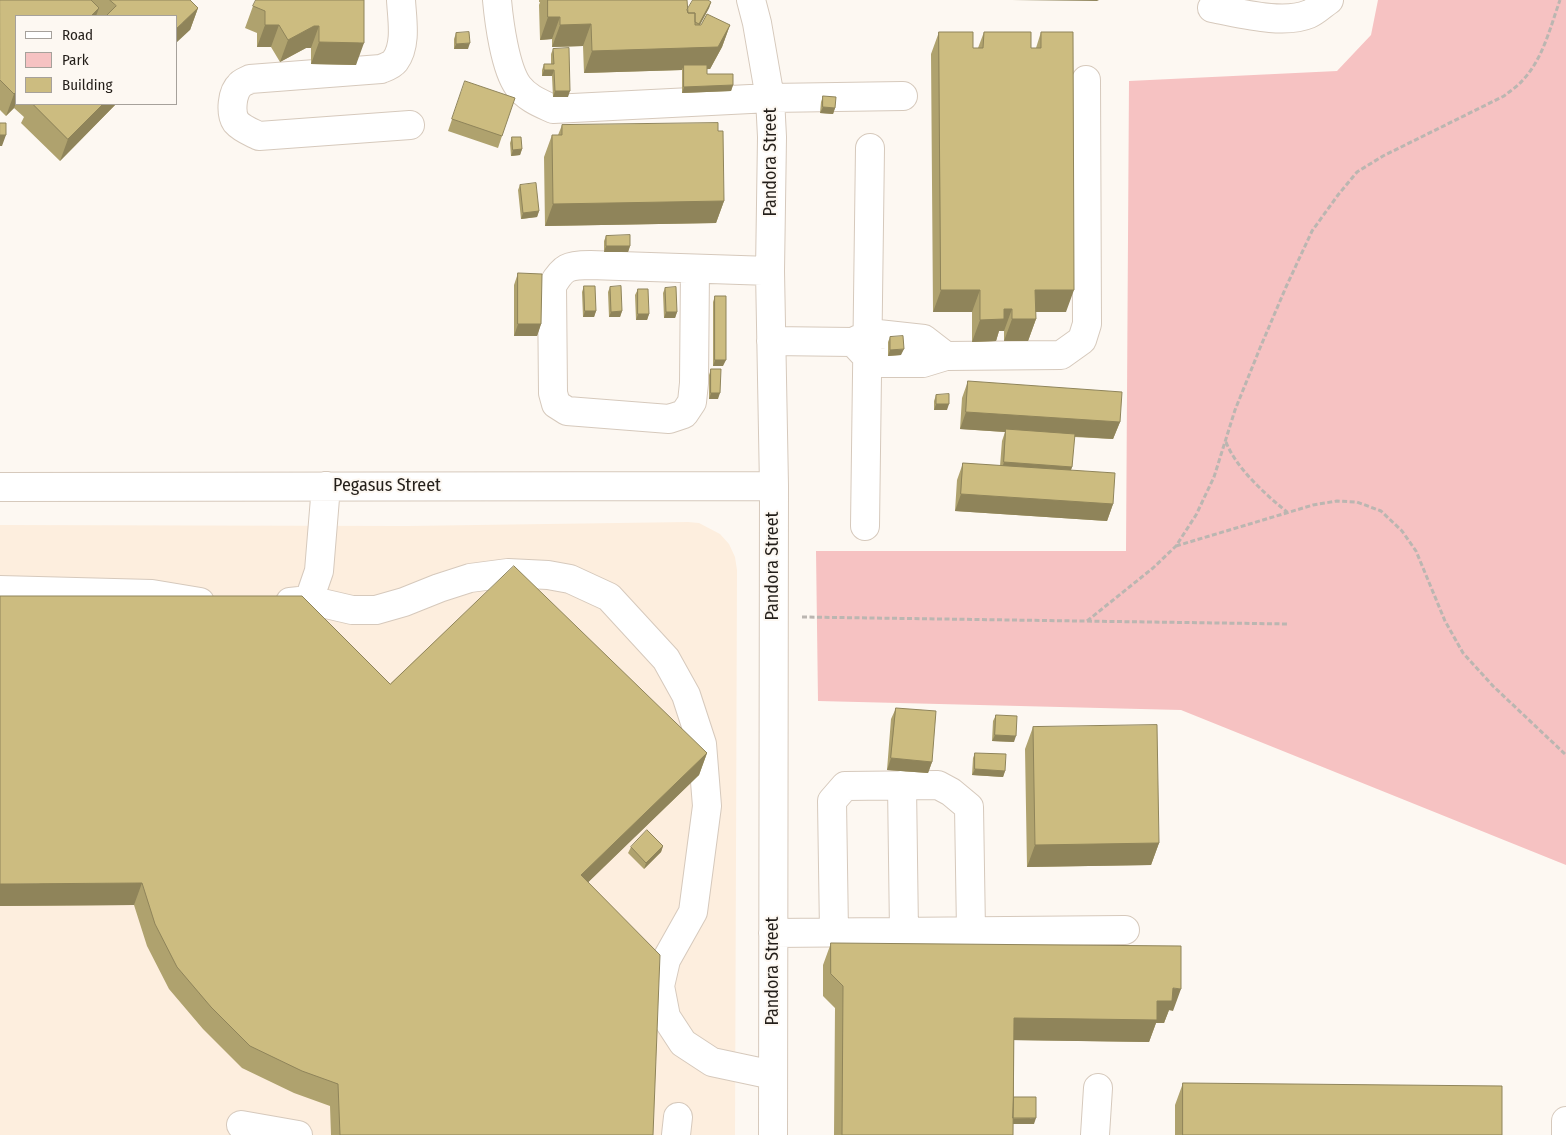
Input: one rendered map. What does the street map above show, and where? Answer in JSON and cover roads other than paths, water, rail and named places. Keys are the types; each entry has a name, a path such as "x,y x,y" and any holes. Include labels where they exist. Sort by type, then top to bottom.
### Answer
{"street":[{"path":"401,0 403,34 400,51 394,63 381,70 250,79 240,84 235,91 233,106 235,120 244,129 260,136 410,126"},
{"path":"497,0 506,59 517,85 530,98 553,109 770,98 903,96"},
{"name":"Pandora Street","path":"751,0 757,23 770,98 772,155 770,271 774,486 773,1135"},
{"path":"1212,8 1288,19 1310,13 1329,0"},
{"path":"771,341 862,345 878,334 924,340 946,356 1061,355 1082,340 1087,324 1086,80"},
{"path":"865,526 862,345 870,148"},
{"path":"695,269 694,383 692,402 684,414 669,419 566,411 556,404 553,393 552,286 559,274 568,266 580,265 770,271"},
{"path":"309,600 318,571 326,486"},
{"name":"Pegasus Street","path":"0,487 774,486"},
{"path":"263,605 309,600 352,610 376,610 470,578 508,573 548,575 570,579 609,597 666,658 686,695 702,744 706,806 693,912 666,960 660,986 666,1018 683,1042 712,1062 773,1075"},
{"path":"0,590 152,594 189,601 228,604"},
{"path":"834,932 832,801 845,786 902,785 938,785 951,792 969,807 971,931"},
{"path":"902,785 904,932"},
{"path":"773,933 1125,930"},
{"path":"1095,1135 1098,1088"},
{"path":"1566,1121 1566,1135"},
{"path":"241,1125 298,1135"}]}
